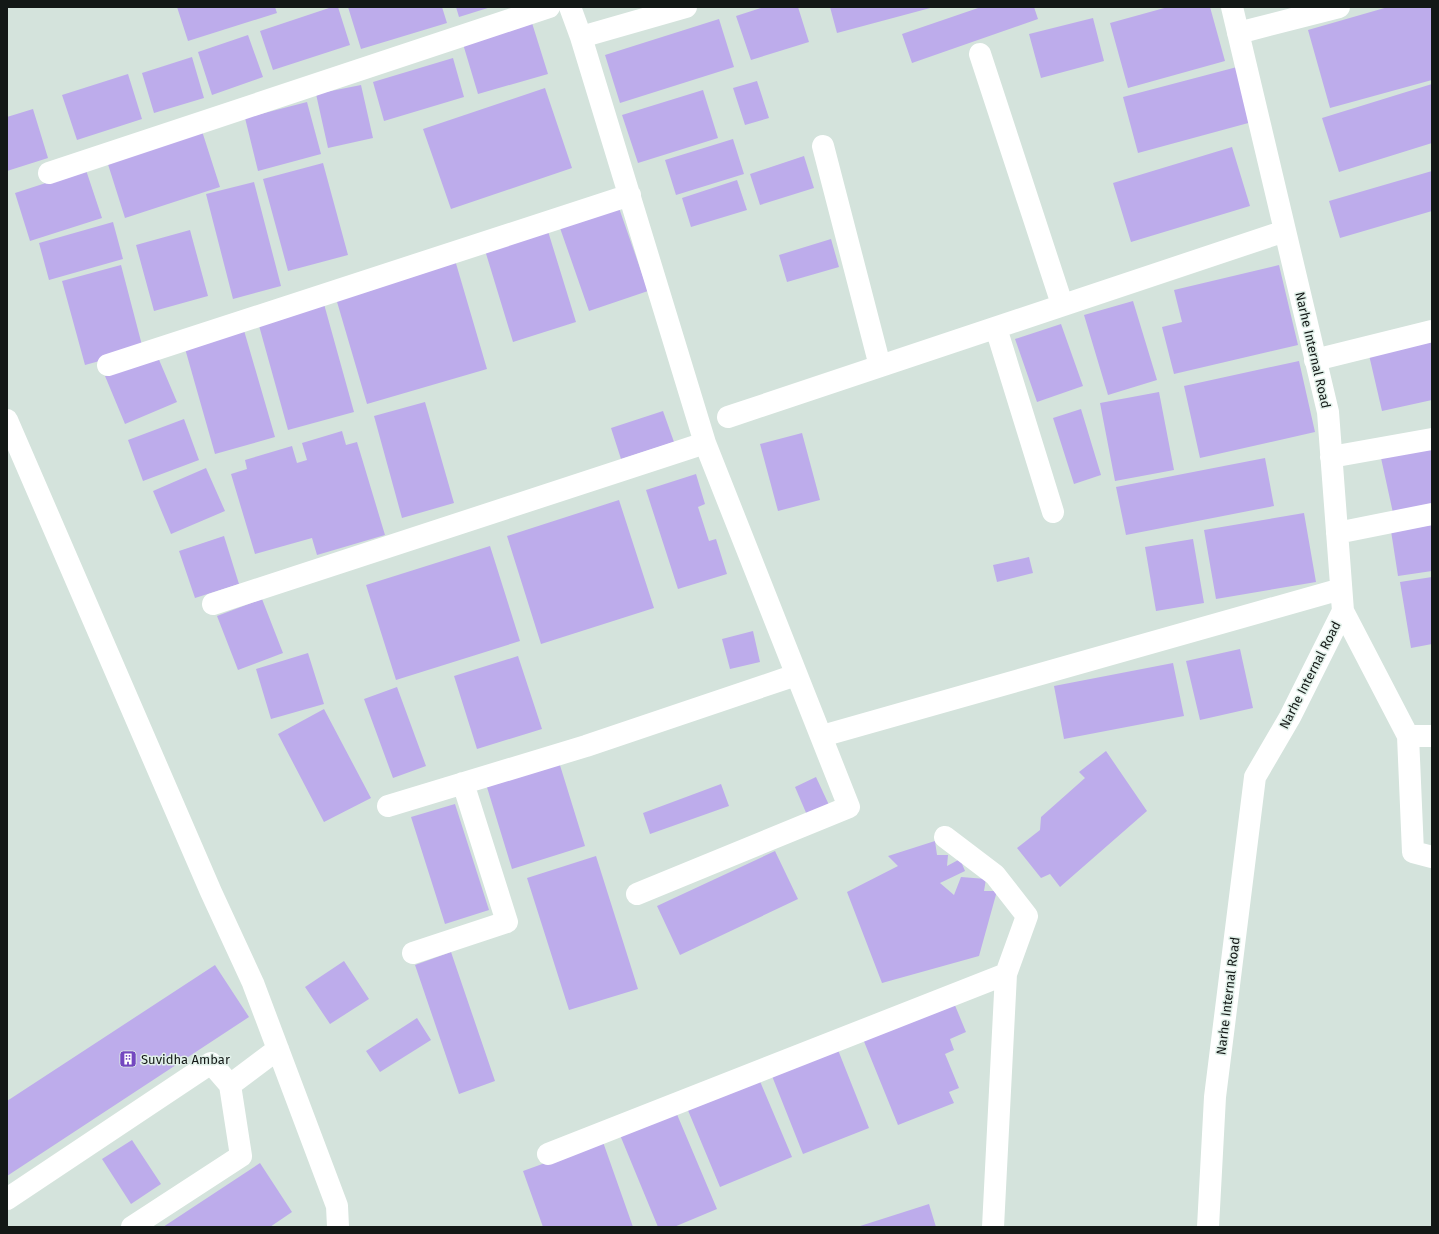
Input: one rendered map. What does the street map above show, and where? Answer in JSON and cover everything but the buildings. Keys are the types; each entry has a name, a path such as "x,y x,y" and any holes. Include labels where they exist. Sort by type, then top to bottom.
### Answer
{"street":[{"path":"49,173 549,7"},
{"path":"570,7 581,37 630,195 705,443 849,807 637,894"},
{"path":"581,37 686,7"},
{"name":"Narhe Internal Road","path":"1208,1227 1215,1097 1255,777 1290,716 1343,611 1328,412 1232,7"},
{"path":"1238,33 1339,7"},
{"path":"980,54 1062,304"},
{"path":"823,146 880,366"},
{"path":"108,365 630,195"},
{"path":"728,417 996,328 1062,304 1285,231"},
{"path":"996,328 1053,512"},
{"path":"1316,360 1432,331"},
{"path":"7,420 211,892 253,983 337,1206 338,1227"},
{"path":"1331,457 1432,439"},
{"path":"213,604 705,443"},
{"path":"1337,533 1432,514"},
{"path":"822,736 1341,589"},
{"path":"1343,611 1408,736 1413,852 1432,857"},
{"path":"388,806 586,746 796,675"},
{"path":"1408,736 1432,736"},
{"path":"412,954 507,922 463,783"},
{"path":"945,837 995,874 1027,916 1006,974 992,1227"},
{"path":"548,1154 1006,974"},
{"path":"230,1085 278,1050"},
{"path":"7,1199 211,1063 230,1085 241,1156 132,1227"}],"place":[{"name":"Suvidha Ambar","path":"128,1059"}]}
